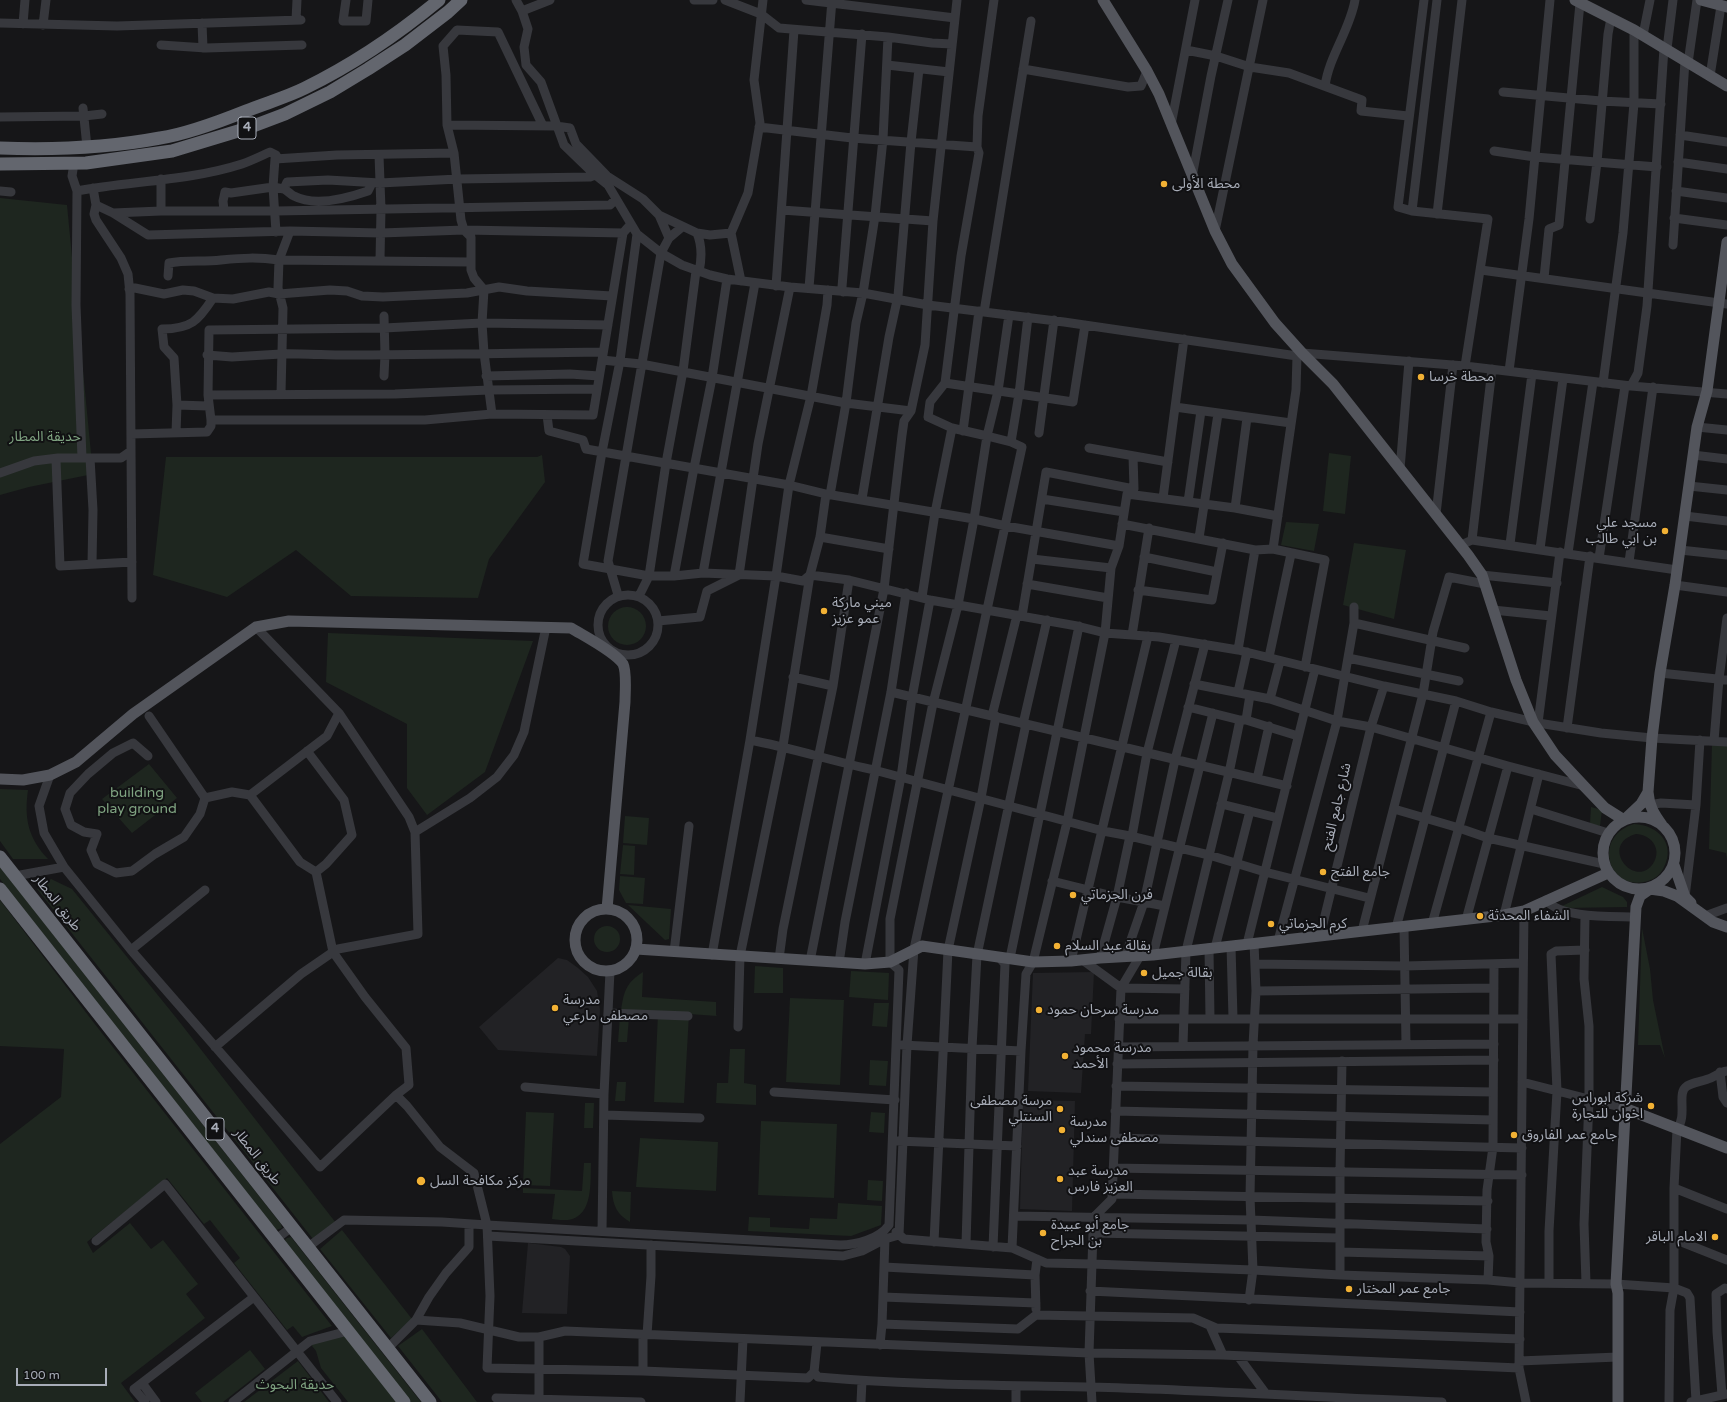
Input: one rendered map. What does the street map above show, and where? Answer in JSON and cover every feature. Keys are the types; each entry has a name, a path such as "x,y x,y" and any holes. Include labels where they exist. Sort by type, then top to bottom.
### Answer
{"highway":[{"name":"4","path":"0,148 47,149 87,147 161,138 222,120 305,88 371,51 411,23 439,0"},
{"name":"4","path":"0,164 86,163 172,151 248,128 285,114 330,92 405,45 448,12 461,0"},
{"name":"طريق المطار","path":"0,857 430,1402"},
{"name":"4","path":"0,889 404,1402"}],"main road":[{"path":"1103,0 1147,71 1159,94 1215,231 1232,264 1300,354 1333,384 1461,545 1484,580 1492,610 1523,700 1536,723 1555,755 1605,808 1624,820"},
{"path":"1701,0 1724,6"},
{"path":"1578,1 1638,33 1727,86"},
{"path":"1618,1402 1618,1293 1616,1284 1624,1108 1636,912 1640,896 1664,880 1674,866 1676,856 1673,839 1652,812 1649,805 1648,792 1652,738 1660,673 1676,585 1697,427 1707,391 1723,303 1727,242"},
{"path":"0,779 23,780 50,775 76,762 135,712 256,627 289,621 571,628 607,651 623,665 625,678 625,702 607,909"},
{"path":"1636,912 1633,896 1615,881 1606,868 1602,853 1608,833 1641,804 1648,792"},
{"path":"1605,808 1608,833"},
{"path":"1624,820 1633,817 1644,817 1654,820 1662,825"},
{"path":"1674,866 1685,897 1712,922 1727,927"},
{"path":"636,949 865,964 890,962 922,946 1033,962 1084,961 1100,958 1153,955 1504,915 1524,911 1606,868"},
{"path":"1624,887 1637,890 1650,888 1664,891 1677,896 1705,916"},
{"path":"607,909 616,911 625,916 631,922 636,931 636,949 626,964 610,971 599,970 582,960 577,951 575,941 579,927 588,915 607,909"},
{"path":"1624,1108 1727,1148"}],"street":[{"path":"23,24 26,0"},
{"path":"43,25 46,0"},
{"path":"0,23 117,26 299,20 297,0"},
{"path":"346,0 343,21 352,22 366,21 368,0"},
{"path":"516,0 522,11 528,29 524,47 526,66 541,82 564,145 595,175 608,185 638,234 661,253 682,265 698,271 727,279 776,286 863,293 928,305 1054,320 1300,354 1465,366 1628,386 1707,391 1727,394"},
{"path":"522,11 550,0"},
{"path":"694,0 713,0"},
{"path":"725,0 761,14 779,28 862,34 932,43 952,44"},
{"path":"741,281 731,233 748,193 760,123 754,80 763,0"},
{"path":"806,0 832,1 955,18"},
{"path":"810,961 884,589 904,421 911,411 924,345 941,144 957,0"},
{"path":"899,1235 907,1045 914,950 950,790 965,709 988,611 1022,447 1011,442 952,428 928,417 930,402 945,383 961,256 978,153 978,116 994,0"},
{"path":"1171,125 1195,0"},
{"path":"1192,177 1228,0"},
{"path":"1215,231 1264,0"},
{"path":"1325,86 1326,73 1353,11 1355,0"},
{"path":"1424,0 1408,116 1398,206 1412,211 1488,218 1465,366"},
{"path":"1412,211 1424,96 1437,0"},
{"path":"1437,214 1462,0"},
{"path":"1509,371 1529,219 1550,0"},
{"path":"1603,383 1623,233 1634,103 1638,33 1650,0"},
{"path":"1599,558 1628,386 1638,373 1648,293 1649,254 1657,167 1665,49 1673,0"},
{"path":"1673,245 1686,62 1697,0"},
{"path":"810,288 832,1"},
{"path":"1544,278 1549,228 1559,225 1572,98 1578,1"},
{"path":"1710,76 1724,6"},
{"path":"1590,219 1597,162 1608,34 1611,18"},
{"path":"963,430 1031,21"},
{"path":"202,23 203,48"},
{"path":"492,414 486,376 482,323 484,290 474,278 471,270 471,237 464,230 461,220 458,179 447,124 446,75 443,46 458,30 498,32 543,126"},
{"path":"776,286 794,30"},
{"path":"843,292 842,287 852,138 862,34"},
{"path":"738,1027 740,956 783,746 810,575 820,537 846,403 856,323 863,293 875,216 883,139 888,37"},
{"path":"161,45 203,48 302,45"},
{"path":"1186,50 1216,56 1250,66 1289,73 1362,100 1361,110 1408,116"},
{"path":"887,65 949,72"},
{"path":"862,499 876,407 897,300 910,142 919,69"},
{"path":"1023,69 1128,87 1141,86 1147,71"},
{"path":"1503,92 1602,101 1661,104"},
{"path":"84,112 87,147"},
{"path":"0,117 84,112 102,114"},
{"path":"447,124 556,126 570,128 576,144 607,176 643,199 659,215 682,227 697,232 710,235 731,233"},
{"path":"759,127 852,138 883,139 977,147"},
{"path":"1680,135 1727,142"},
{"path":"1494,151 1535,157 1657,167"},
{"path":"77,191 161,179 242,164 270,152 276,155 278,159"},
{"path":"276,232 276,211 273,187 275,159 337,155 454,153"},
{"path":"379,155 376,183 381,209 380,260"},
{"path":"1678,162 1727,169"},
{"path":"74,163 72,176 77,191 76,305 92,564"},
{"path":"284,189 287,182 299,181 328,180 376,183 458,179 590,177 595,175"},
{"path":"161,179 161,211"},
{"path":"224,210 223,201 225,192 231,193 273,187 284,189 294,196 306,200 343,199 368,191 376,183"},
{"path":"93,188 96,206 94,214 96,220 121,258 128,274 132,598"},
{"path":"0,191 11,192"},
{"path":"1676,191 1727,198"},
{"path":"113,213 161,211 276,211 610,205 616,200"},
{"path":"96,206 113,213 148,236 276,232 381,233 464,230 623,233"},
{"path":"782,210 934,221"},
{"path":"659,215 669,238"},
{"path":"1674,218 1727,226"},
{"path":"211,420 425,420 492,414 593,415 623,233 631,224"},
{"path":"618,595 608,561 641,364 661,253 669,238 682,227"},
{"path":"281,394 283,308 278,278 279,260 290,232"},
{"path":"638,596 649,576 698,271 702,262 700,241 697,232"},
{"path":"638,234 620,361 602,452 583,564 649,576 674,576 703,573 776,576 803,581 810,575 849,580 926,599 1079,626 1105,634 1148,636 1242,651 1384,686 1456,701 1491,712 1536,723 1652,738 1714,740 1727,742"},
{"path":"168,276 168,263 259,257 279,260 470,262"},
{"path":"1481,270 1723,303"},
{"path":"269,292 278,278"},
{"path":"674,576 712,378 727,279"},
{"path":"703,573 755,283"},
{"path":"129,289 135,288 164,294 183,290 194,291 213,298 233,300 269,292 280,294 330,290 347,291 362,296 383,297 467,293 499,287 527,291 612,296"},
{"path":"739,575 753,479 769,388 790,287"},
{"path":"712,955 750,740 789,485 811,396 827,306 828,290"},
{"path":"176,433 177,405 174,358 164,347 162,329 172,329 189,325 200,317 213,298"},
{"path":"308,1247 344,1220 469,1224 840,1245 854,1245 885,1231 889,1225 899,970 890,962 890,919 933,703 958,605 987,436 998,391 1009,315"},
{"path":"384,316 384,376"},
{"path":"1011,442 1019,394 1028,317"},
{"path":"1039,434 1054,320"},
{"path":"131,434 207,432 211,426 208,406 207,355 209,330 384,328 482,323 608,324"},
{"path":"945,383 970,388 1073,402 1085,325"},
{"path":"1163,498 1184,339"},
{"path":"207,355 232,357 281,354 284,352 302,355 484,353 603,356 620,361 682,371 737,383 846,403 911,411"},
{"path":"1273,549 1300,354"},
{"path":"1400,469 1409,361"},
{"path":"1436,514 1453,366"},
{"path":"1472,540 1492,370"},
{"path":"486,376 570,374 599,376"},
{"path":"1510,544 1532,374"},
{"path":"1540,549 1563,379"},
{"path":"1536,723 1551,616 1564,552 1593,382"},
{"path":"1629,562 1653,388"},
{"path":"208,395 395,394 489,390 597,389"},
{"path":"177,405 208,406"},
{"path":"1175,408 1291,422"},
{"path":"1188,502 1201,411"},
{"path":"547,414 549,431 583,440 586,449 789,485 828,494 974,518 1006,526 1119,546"},
{"path":"1199,538 1206,504 1218,414"},
{"path":"1235,508 1248,418"},
{"path":"1697,427 1727,430"},
{"path":"865,964 901,777 926,599 935,512 952,428"},
{"path":"1089,448 1168,462"},
{"path":"0,473 34,461 56,458 121,458 131,451"},
{"path":"1693,455 1727,459"},
{"path":"1012,1248 1026,974 1033,962 1067,822 1105,634 1111,568 1119,546 1124,512 1130,492 1133,456"},
{"path":"56,458 60,566 132,562"},
{"path":"934,1242 948,950 981,798 994,716 1027,584 1046,472 1130,492 1278,516"},
{"path":"1689,486 1727,490"},
{"path":"1042,499 1124,512"},
{"path":"1685,516 1727,521"},
{"path":"1122,524 1149,528 1255,550 1273,549 1325,560 1305,667"},
{"path":"1132,635 1149,528"},
{"path":"820,537 889,549"},
{"path":"1461,545 1472,540 1510,544 1677,570"},
{"path":"1138,590 1212,600 1223,543"},
{"path":"1238,692 1255,550"},
{"path":"1680,550 1727,555"},
{"path":"1269,657 1291,554"},
{"path":"1567,728 1590,556"},
{"path":"1144,557 1217,572"},
{"path":"1032,559 1111,568"},
{"path":"658,621 700,617 706,591 739,575"},
{"path":"1362,931 1423,694 1436,620 1449,577 1557,583"},
{"path":"778,959 784,922 833,686 849,580"},
{"path":"1027,584 1108,598"},
{"path":"1676,585 1727,592"},
{"path":"839,963 845,922 874,770 891,692 906,593"},
{"path":"618,595 638,596 652,606 658,621 656,638 644,651 628,656 609,650 598,634 597,618 605,604 618,595"},
{"path":"1278,941 1338,721 1344,676 1354,623 1354,607"},
{"path":"1492,610 1551,616"},
{"path":"1714,740 1723,680 1727,618"},
{"path":"966,1244 972,1048 977,955 1024,724 1047,620"},
{"path":"1354,623 1465,648"},
{"path":"993,1247 1004,958 1058,732 1079,626"},
{"path":"215,1046 301,974 338,949 418,934 415,832 409,817 339,713 256,627"},
{"path":"415,832 470,798 497,777 514,755 524,732 546,627"},
{"path":"1071,961 1103,832 1121,747 1148,636"},
{"path":"1100,958 1117,897 1131,836 1147,753 1176,640"},
{"path":"1125,957 1144,902 1175,760 1205,644"},
{"path":"1348,658 1459,681"},
{"path":"1270,699 1280,661"},
{"path":"1249,1300 1253,1270 1250,1196 1253,1045 1256,991 1255,964 1250,944 1278,818 1315,669"},
{"path":"1660,673 1723,680"},
{"path":"793,677 833,686"},
{"path":"1194,684 1270,699 1338,721 1371,727 1584,786"},
{"name":"شارع جامع الفتح","path":"1320,936 1371,727 1384,686"},
{"path":"891,692 1287,786"},
{"path":"1183,1045 1186,951 1221,804 1250,696"},
{"path":"1406,1044 1404,966 1400,927 1425,818 1456,701"},
{"path":"148,703 149,716 205,798"},
{"path":"1188,707 1269,726 1298,736"},
{"path":"135,712 149,716"},
{"path":"1432,924 1491,712"},
{"path":"250,795 327,736 339,713"},
{"path":"1153,955 1213,713"},
{"path":"1257,779 1269,726"},
{"path":"750,740 783,746 819,757 981,798 1103,832 1131,836 1209,855 1266,872 1370,898"},
{"path":"1685,897 1696,806 1700,740"},
{"path":"148,756 133,743 113,753 88,774 70,793 65,809 71,825 84,832 97,834 91,850 97,864 116,873 132,871 155,854 184,837 200,814 205,798"},
{"path":"307,751 344,800 352,835 326,864 316,872"},
{"path":"1466,920 1508,766"},
{"path":"1504,915 1539,774"},
{"path":"50,775 39,806 44,833 64,868 131,950 320,1167 396,1095 409,1085 406,1048 365,997 333,952 316,872 300,862 250,795 232,792 205,798"},
{"path":"1649,805 1661,803 1696,806"},
{"path":"1221,804 1278,818"},
{"path":"1394,809 1488,838 1606,868"},
{"path":"1531,809 1608,833"},
{"path":"1210,1019 1212,948 1250,811"},
{"path":"674,952 689,826"},
{"path":"15,876 64,868"},
{"path":"1052,881 1117,897 1165,906"},
{"path":"131,950 205,890"},
{"path":"1546,900 1556,908 1586,915 1636,912"},
{"path":"1705,916 1727,908"},
{"path":"1524,911 1519,1365 1526,1402"},
{"path":"1586,915 1584,974 1588,1026 1589,1100 1584,1224 1586,1283"},
{"path":"1231,946 1233,1018"},
{"path":"1549,1283 1549,1231 1557,1091 1551,954 1556,951 1585,950"},
{"path":"1092,1402 1088,1353 1093,1233 1095,1216 1112,1199 1121,988 1140,956"},
{"path":"1084,961 1121,988 1185,989"},
{"path":"1255,964 1404,966 1523,963"},
{"path":"1488,1280 1489,1256 1486,1242 1486,1229 1488,1201 1487,1190 1493,1147 1494,964"},
{"path":"602,1231 604,1094 610,971"},
{"path":"1256,991 1494,988"},
{"path":"608,1013 688,1016"},
{"path":"1119,1019 1523,1019"},
{"path":"1118,1047 1183,1045 1494,1044"},
{"path":"896,1045 1021,1051"},
{"path":"1117,1064 1494,1060"},
{"path":"1340,1275 1339,1238 1341,1199 1340,1144 1342,1061"},
{"path":"1724,1071 1723,1096 1727,1102"},
{"path":"1669,1402 1670,1310 1674,1288 1674,1188 1677,1129 1682,1123 1683,1109 1681,1095 1685,1087 1696,1081 1709,1079 1724,1071"},
{"path":"1522,1082 1624,1108"},
{"path":"1116,1086 1493,1092"},
{"path":"525,1088 604,1094"},
{"path":"774,1092 895,1100"},
{"path":"396,1095 407,1106 440,1147 474,1173 487,1225 488,1236 490,1296 487,1368 813,1376 862,1381 1016,1387 1091,1387 1276,1394 1351,1400 1442,1402"},
{"path":"1115,1111 1493,1120"},
{"path":"604,1115 700,1118"},
{"path":"1114,1138 1522,1148"},
{"path":"893,1140 1017,1146"},
{"path":"1113,1168 1522,1175"},
{"path":"96,1241 164,1184 337,1402"},
{"path":"1674,1188 1727,1209"},
{"path":"1112,1194 1488,1201"},
{"path":"1014,1216 1095,1216 1251,1220 1486,1229"},
{"path":"388,1348 416,1320 429,1296 446,1273 469,1247 469,1224"},
{"path":"889,1225 904,1239 1012,1248 1046,1263 1253,1270 1340,1275 1488,1280 1521,1283 1616,1284 1674,1288 1687,1293 1690,1298 1693,1401 1725,1395 1717,1332 1716,1294 1725,1288 1727,1289"},
{"path":"276,1239 292,1227"},
{"path":"1093,1233 1339,1238"},
{"path":"488,1236 844,1256 862,1251 885,1239 899,1235"},
{"path":"880,1345 885,1239"},
{"path":"1674,1239 1727,1260"},
{"path":"643,1371 651,1276 651,1245"},
{"path":"1340,1252 1489,1256"},
{"path":"1036,1315 1035,1275 1037,1258"},
{"path":"884,1267 1035,1275"},
{"path":"1090,1291 1249,1300 1520,1312"},
{"path":"144,1402 134,1389 254,1296"},
{"path":"883,1297 1036,1303"},
{"path":"882,1324 1018,1329 1036,1315 1089,1315 1193,1318 1216,1328 1520,1338"},
{"path":"416,1320 460,1323 519,1337 539,1337 565,1331 645,1336 1088,1353 1224,1355 1519,1365 1618,1357"},
{"path":"1210,1326 1224,1355"},
{"path":"233,1402 298,1352 310,1340 348,1331"},
{"path":"539,1337 539,1400"},
{"path":"740,1402 743,1339"},
{"path":"813,1376 817,1343"},
{"path":"1238,1356 1266,1394"},
{"path":"861,1402 862,1381"},
{"path":"142,1383 156,1402"},
{"path":"1016,1387 1016,1402"},
{"path":"1276,1394 1282,1402"},
{"path":"496,1398 641,1402"}],"shaded area":[{"path":"558,958 567,960 578,968 588,977 597,991 600,1010 597,1056 498,1050 479,1027"},
{"path":"1094,972 1091,1034 1085,1034 1081,1093 1028,1091 1033,973"},
{"path":"1023,1100 1075,1101 1072,1211 1020,1209"},
{"path":"528,1243 561,1247 565,1249 570,1256 567,1314 522,1313"}],"green space":[{"name":"حديقة المطار","path":"0,198 67,205 93,474 29,487 0,495"},
{"path":"1329,453 1351,456 1345,514 1323,511"},
{"path":"542,455 545,482 489,559 478,598 351,596 296,550 227,597 153,575 166,457 537,457"},
{"path":"1286,522 1319,524 1314,551 1281,545"},
{"path":"1354,543 1406,550 1394,619 1343,605"},
{"path":"623,607 631,607 641,612 645,619 645,633 641,640 631,645 623,645 613,640 611,637 608,630 608,622 613,612 616,610"},
{"path":"328,633 533,641 485,772 427,815 407,788 407,724 326,682"},
{"path":"1712,744 1727,745 1727,859 1726,853 1709,849"},
{"name":"building play ground","path":"149,764 177,798 132,833 102,799"},
{"path":"0,789 28,790 27,819 29,827 36,843 48,859 13,859 0,841"},
{"path":"1591,807 1602,810 1600,826 1590,824"},
{"path":"625,816 649,818 647,845 623,843"},
{"path":"1634,824 1643,825 1657,832 1662,837 1668,851 1663,870 1658,876 1648,881 1634,883 1623,879 1615,872 1610,862 1609,851 1613,840 1621,831","holes":["1636,834 1650,839 1656,847 1657,852 1654,862 1647,870 1639,872 1631,869 1624,863 1620,856 1620,847 1625,840"]},
{"path":"623,845 635,846 634,875 620,874"},
{"path":"0,867 281,1224 282,1228 276,1230 0,879"},
{"path":"620,876 645,878 643,904 626,903 619,890"},
{"path":"51,879 72,889 178,1020 336,1223 313,1239 37,889"},
{"path":"1602,887 1623,897 1627,902 1627,907 1564,908 1562,906"},
{"path":"0,900 94,1023 332,1326 302,1337 293,1326 287,1330 234,1263 240,1258 210,1220 204,1224 167,1178 87,1242 93,1253 130,1223 151,1249 163,1240 198,1284 186,1294 205,1318 121,1383 135,1402 0,1402 0,1144 61,1097 64,1049 0,1046"},
{"path":"628,905 671,909 669,939 665,940"},
{"path":"607,926 616,930 620,939 616,948 607,952 598,948 594,939 598,930"},
{"path":"1642,928 1650,969 1653,1000 1665,1058 1660,1045 1638,1045"},
{"path":"755,966 783,968 783,993 754,993"},
{"path":"851,971 889,973 888,1000 849,997"},
{"path":"643,972 642,997 716,1002 717,1016 689,1014 684,1103 654,1102 658,1013 621,1010 623,998 629,984"},
{"path":"790,998 844,1000 840,1085 786,1082"},
{"path":"874,1003 889,1003 887,1027 872,1026"},
{"path":"620,1016 629,1017 627,1042 618,1042"},
{"path":"730,1049 745,1049 744,1083 756,1085 756,1105 716,1103 717,1083 728,1083"},
{"path":"870,1060 888,1061 886,1086 869,1085"},
{"path":"617,1082 626,1082 625,1101 615,1101"},
{"path":"585,1103 594,1103 593,1128 584,1128"},
{"path":"526,1112 554,1113 550,1186 523,1185"},
{"path":"871,1112 885,1113 884,1133 869,1132"},
{"path":"761,1121 837,1124 834,1198 758,1195"},
{"path":"640,1138 718,1142 716,1191 636,1187"},
{"path":"584,1163 591,1163 589,1197 582,1212 576,1217 568,1220 552,1219 555,1194 523,1193 523,1188 582,1191"},
{"path":"868,1180 883,1181 882,1201 867,1200"},
{"path":"612,1191 631,1192 630,1222 616,1209"},
{"path":"838,1203 882,1206 881,1225 851,1236 748,1231 749,1217 770,1218 770,1227 809,1229 810,1218 837,1219"},
{"path":"342,1230 412,1319 391,1338 320,1249"},
{"path":"291,1237 421,1402 411,1402 286,1243 285,1240"},
{"path":"422,1329 477,1402 442,1402 398,1346"},
{"path":"344,1334 397,1402 348,1402 321,1368 316,1351 309,1342"},
{"path":"250,1350 265,1369 223,1402 202,1402 195,1393"},
{"name":"حديقة البحوث","path":"298,1361 329,1402 244,1402"}],"place":[{"name":"محطة الأولى","path":"1164,184"},
{"name":"محطة خرسا","path":"1421,377"},
{"name":"مسجد علي بن ابي طالب","path":"1665,531"},
{"name":"ميني ماركة عمو عزيز","path":"824,611"},
{"name":"جامع الفتح","path":"1323,872"},
{"name":"فرن الجزماتي","path":"1073,895"},
{"name":"الشفاء المحدثة","path":"1480,916"},
{"name":"كرم الجزماتي","path":"1271,924"},
{"name":"بقالة عبد السلام","path":"1057,946"},
{"name":"بقالة جميل","path":"1144,973"},
{"name":"مدرسة مصطفى مارعي","path":"555,1008"},
{"name":"مدرسة سرحان حمود","path":"1039,1010"},
{"name":"مدرسة محمود الأحمد","path":"1065,1056"},
{"name":"شركة ابوراس اخوان للتجارة","path":"1651,1106"},
{"name":"مرسة مصطفى السنتلي","path":"1060,1109"},
{"name":"مدرسة مصطفى سندلي","path":"1062,1130"},
{"name":"جامع عمر الفاروق","path":"1514,1135"},
{"name":"مدرسة عبد العزيز فارس","path":"1060,1179"},
{"name":"مركز مكافحة السل","path":"421,1181"},
{"name":"جامع أبو عبيدة بن الجراح","path":"1043,1233"},
{"name":"الامام الباقر","path":"1715,1237"},
{"name":"جامع عمر المختار","path":"1349,1289"}]}
